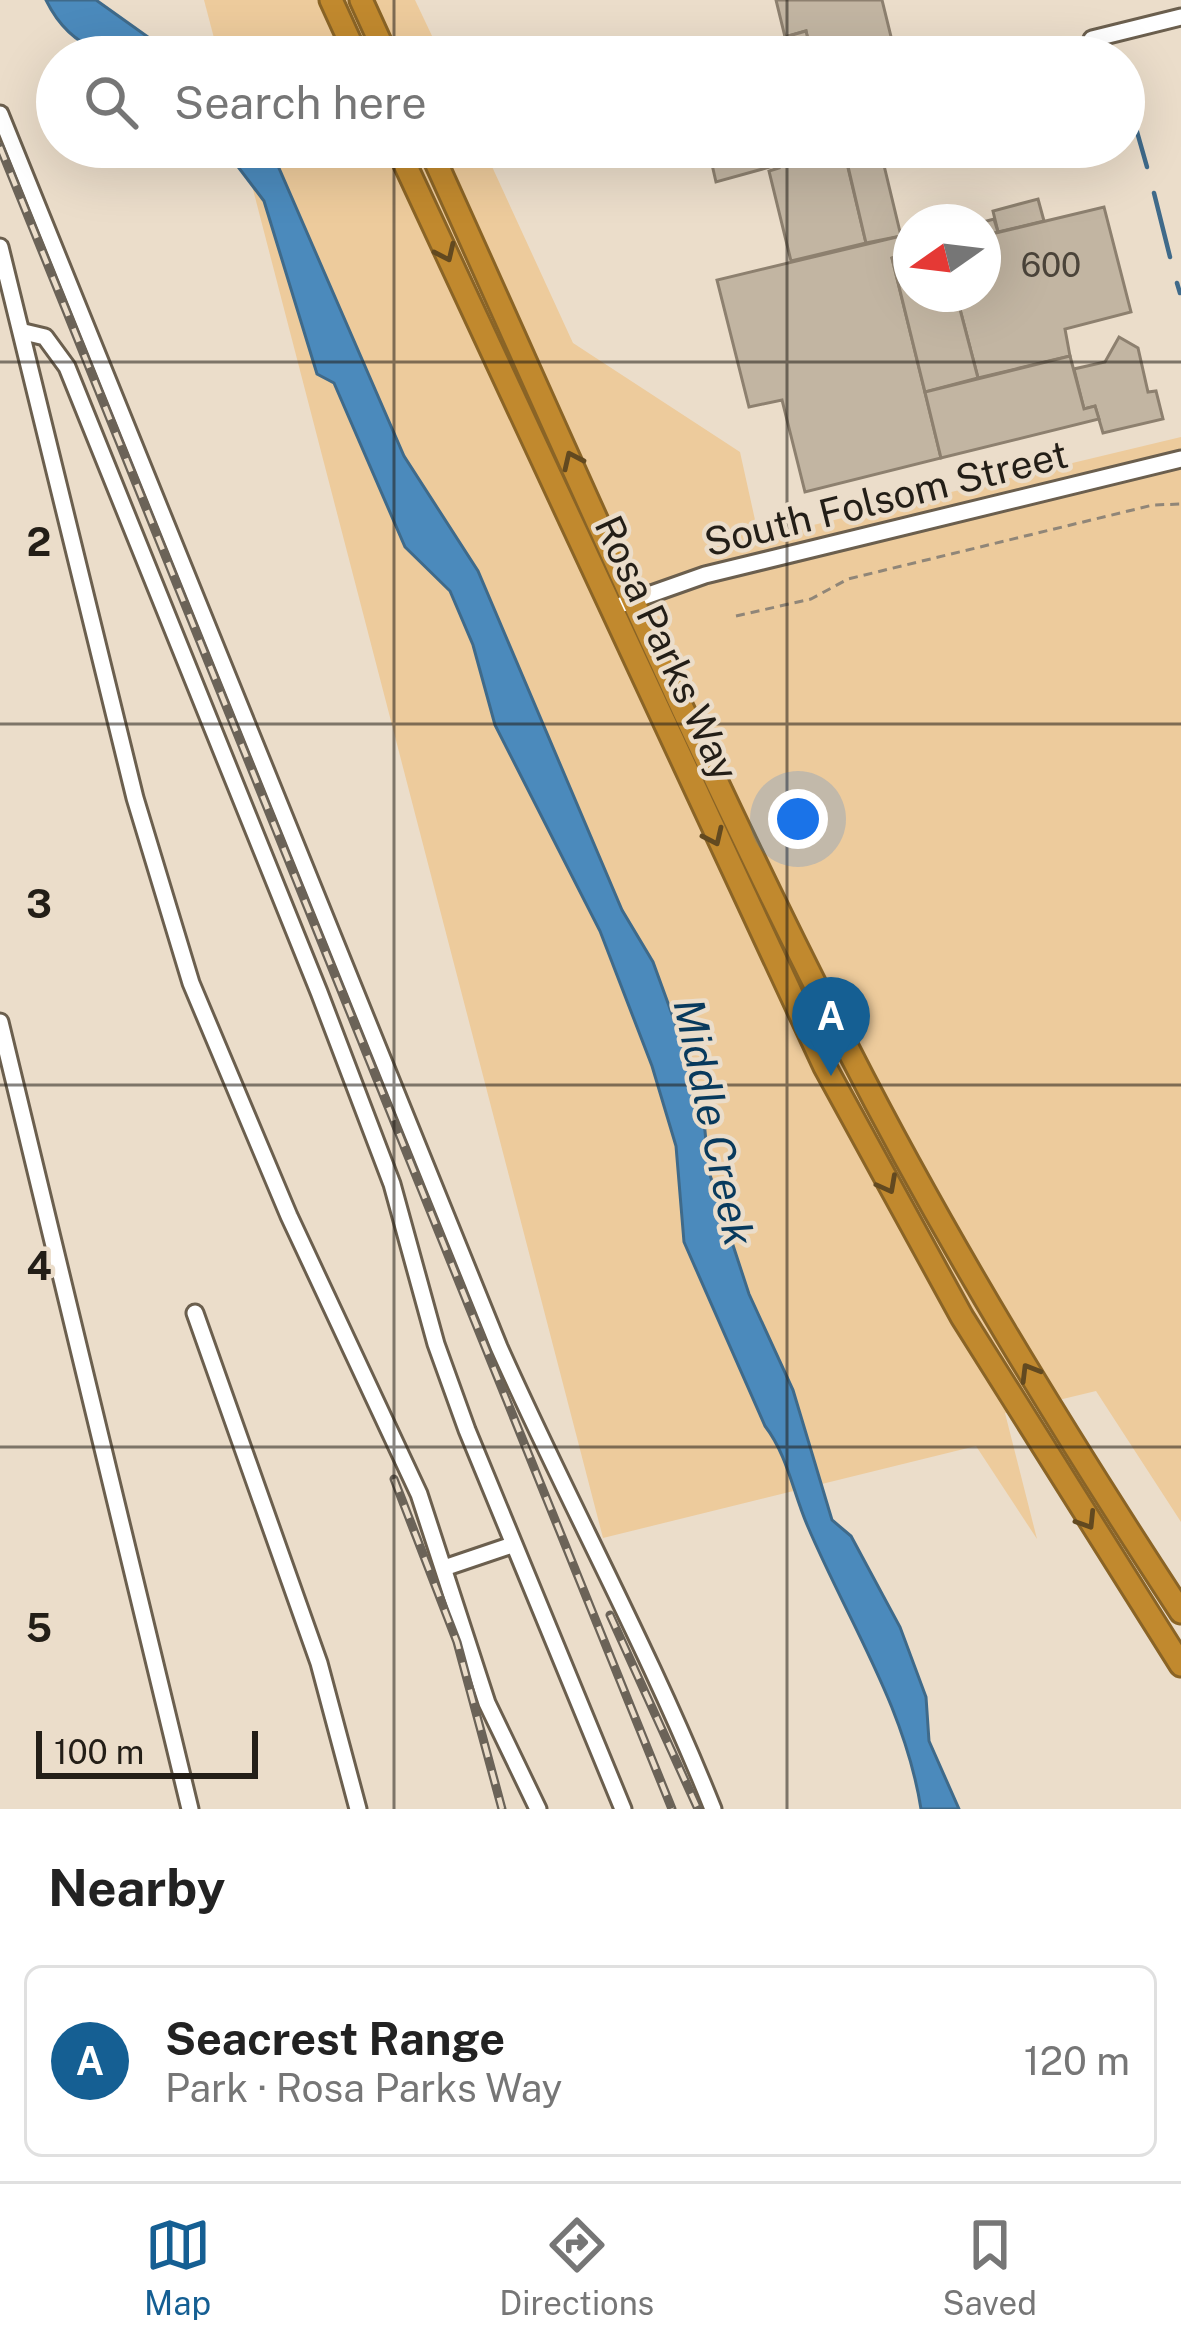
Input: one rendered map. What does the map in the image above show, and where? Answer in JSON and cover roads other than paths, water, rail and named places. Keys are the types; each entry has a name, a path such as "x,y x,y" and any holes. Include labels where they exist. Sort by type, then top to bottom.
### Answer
{"highway":[{"path":"331,0 347,36"},
{"path":"361,0 377,36"},
{"name":"Rosa Parks Way","path":"407,168 761,939 895,1198 1027,1425 1181,1665"},
{"name":"Rosa Parks Way","path":"439,168 783,922 911,1169 1054,1413 1181,1612"}],"street":[{"path":"1104,36 1181,17"},
{"path":"0,114 499,1347 556,1477 666,1691 713,1809"},
{"path":"0,247 135,798 191,983 289,1216 391,1429 444,1568 487,1703 538,1809"},
{"path":"24,332 45,337 67,367 215,730 392,1184 436,1344 512,1545 623,1809"},
{"name":"South Folsom Street","path":"610,610 705,575 1181,459"},
{"path":"0,1022 190,1809"},
{"path":"195,1313 319,1663 358,1809"},
{"path":"444,1568 512,1545"}],"water":[{"path":"46,0 96,0 147,36 74,36"},
{"path":"239,168 279,168 404,456 478,571 622,910 653,962 688,1058 703,1111 709,1172 749,1294 793,1390 832,1520 851,1536 900,1627 926,1697 929,1741 959,1809 921,1809 889,1700 684,1242 676,1146 652,1066 600,931 495,725 473,645 450,591 405,547 334,383 317,374 264,201"}],"waterway":[{"path":"1145,160 1147,167"},
{"path":"1154,193 1170,257"},
{"path":"1177,283 1180,293"}],"railway":[{"path":"0,147 672,1809"},
{"path":"394,1479 457,1642 502,1809"},
{"path":"610,1615 698,1809"}],"place":[{"name":"Seacrest Range","path":"831,1076"}],"water label":[{"name":"Middle Creek","path":"714,1122"}]}
